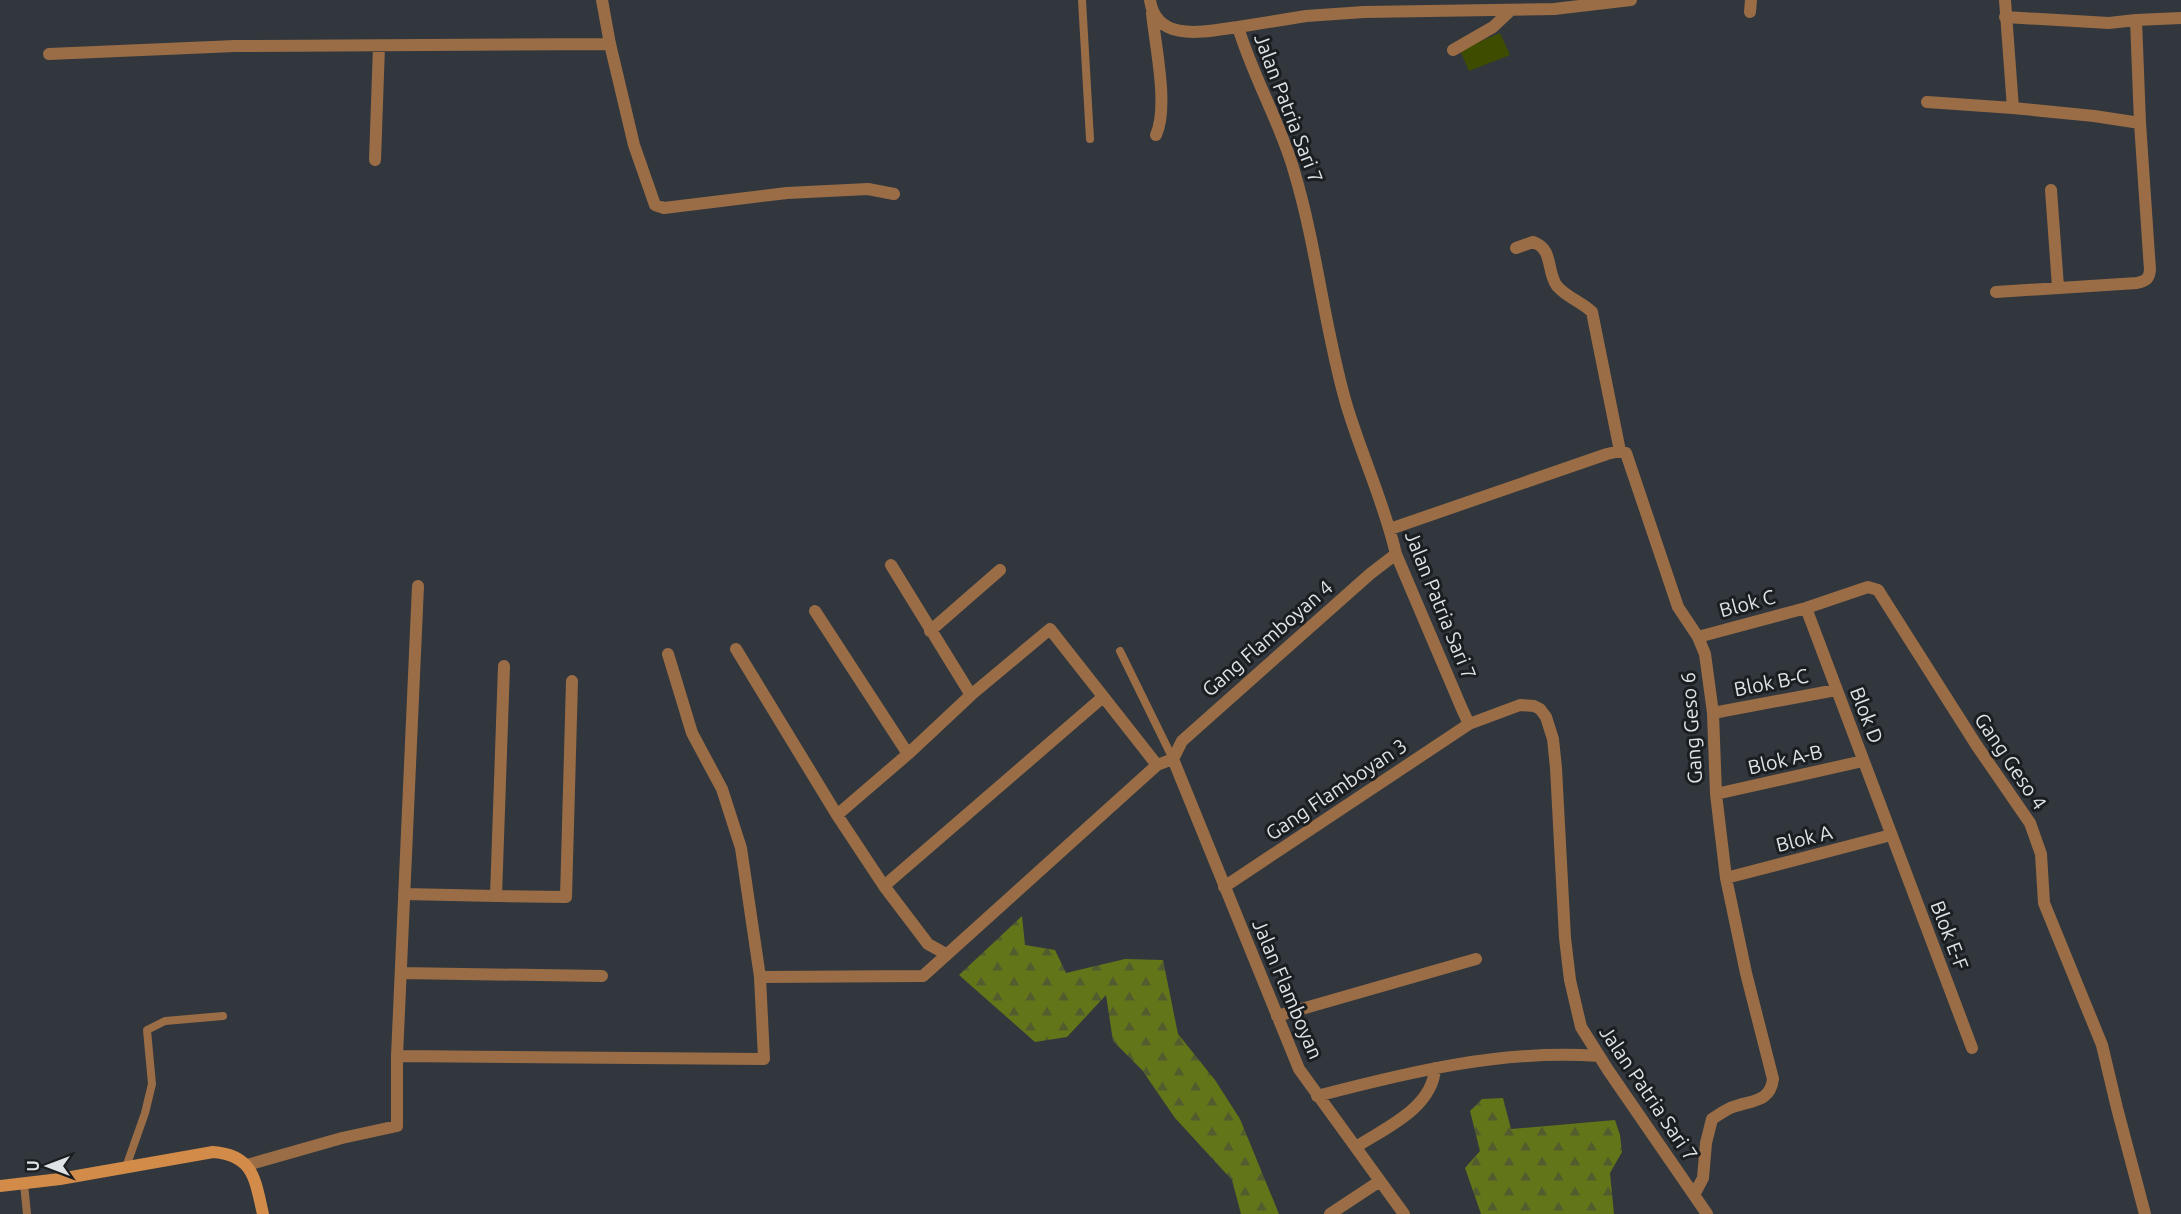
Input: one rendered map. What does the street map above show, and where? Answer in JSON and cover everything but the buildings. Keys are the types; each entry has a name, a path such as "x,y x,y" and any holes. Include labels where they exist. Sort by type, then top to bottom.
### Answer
{"street":[{"path":"602,0 634,145 655,206 664,208 787,192 868,189 894,194"},
{"path":"1238,27 1306,16 1364,12 1510,11 1554,9 1630,0"},
{"path":"2005,0 2013,108"},
{"path":"1151,6 1161,97 1161,117 1156,135"},
{"name":"Jalan Patria Sari 7","path":"1151,6 1157,20 1169,28 1187,33 1238,27 1248,60 1273,110 1294,170 1310,226 1346,403 1390,529 1396,555 1470,724 1520,705 1540,708 1546,717 1553,739 1556,768 1565,938 1570,980 1581,1027 1694,1195"},
{"path":"1452,50 1493,27 1510,11"},
{"path":"2006,17 2109,22 2181,18"},
{"path":"1996,292 2137,283 2149,277 2136,20"},
{"path":"49,54 235,46 610,44"},
{"path":"375,160 379,46"},
{"path":"1927,102 2013,108 2140,123"},
{"path":"2050,190 2058,287"},
{"name":"Gang Geso 6","path":"1516,248 1533,242 1541,244 1546,250 1557,285 1592,312 1620,450 1626,453 1629,459 1678,607 1698,637 1705,654 1713,713 1716,794 1726,878 1746,973 1773,1079 1768,1095 1731,1107 1712,1119 1706,1143 1703,1178 1694,1195"},
{"path":"1390,529 1620,450"},
{"name":"Gang Flamboyan 4","path":"1173,759 1182,741 1370,574 1396,555"},
{"path":"891,565 971,695"},
{"path":"930,631 1000,570"},
{"path":"246,1165 342,1138 398,1126 397,1056 418,586"},
{"name":"Gang Geso 4","path":"1806,608 1868,587 1878,590 1977,746 2030,822 2041,854 2044,903 2102,1045 2145,1214"},
{"name":"Blok C","path":"1698,637 1806,608"},
{"name":"Blok D","path":"1806,608 1891,836"},
{"path":"815,611 908,754"},
{"path":"837,815 908,754 971,695 1050,629 1157,765"},
{"path":"736,649 837,815 884,886 928,944 946,954"},
{"path":"397,1056 764,1059 760,977 741,848 722,789 692,733 668,654"},
{"path":"496,896 504,666"},
{"path":"404,894 566,897 572,681"},
{"name":"Blok B-C","path":"1713,713 1836,690"},
{"path":"884,886 1103,697"},
{"name":"Gang Flamboyan 3","path":"1224,887 1470,724"},
{"path":"760,977 923,976 1157,765 1173,759"},
{"name":"Jalan Flamboyan","path":"1173,759 1299,1069 1404,1214"},
{"name":"Blok A-B","path":"1716,794 1863,761"},
{"name":"Blok A","path":"1726,878 1891,836"},
{"name":"Blok E-F","path":"1891,836 1972,1048"},
{"path":"1277,1016 1476,959"},
{"path":"401,973 602,976"},
{"path":"1317,1096 1407,1072 1510,1056 1569,1054 1599,1056"},
{"path":"1356,1147 1410,1112 1425,1098 1431,1088 1435,1068"},
{"path":"0,1186 24,1184 213,1152 225,1153 240,1158 255,1179 262,1214"},
{"path":"1330,1214 1380,1181"},
{"path":"1694,1195 1707,1214"}],"lane":[{"path":"1082,0 1090,139"},
{"path":"1120,651 1173,759"},
{"path":"126,1167 145,1113 152,1084 147,1030 165,1021 223,1016"},
{"path":"24,1184 27,1214"}],"green space":[{"path":"1500,33 1510,55 1469,71 1460,50"},
{"path":"1022,916 1025,945 1055,950 1066,973 1125,959 1163,960 1178,1034 1215,1080 1240,1119 1279,1214 1241,1214 1232,1180 1175,1118 1142,1070 1113,1041 1106,995 1067,1037 1035,1042 959,975"},
{"path":"1503,1098 1511,1129 1615,1120 1622,1152 1610,1173 1614,1214 1481,1214 1465,1168 1480,1151 1470,1111 1482,1099"}]}
